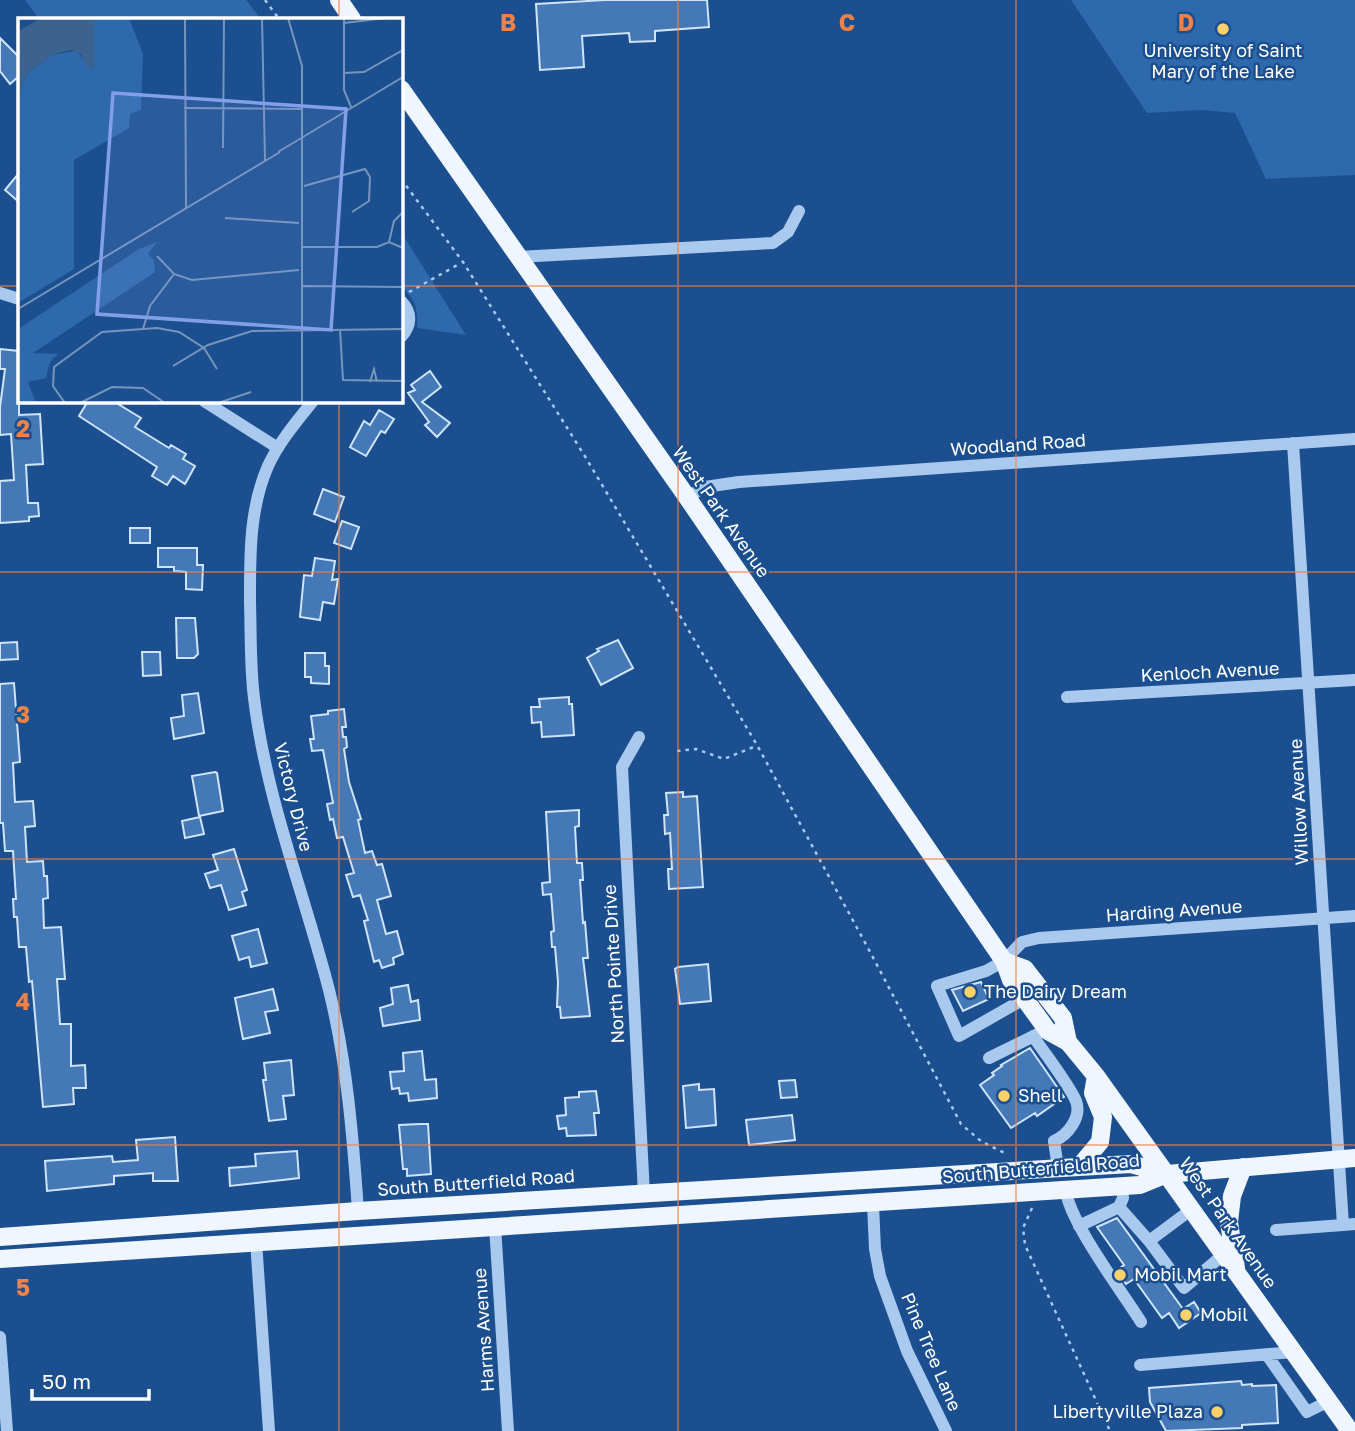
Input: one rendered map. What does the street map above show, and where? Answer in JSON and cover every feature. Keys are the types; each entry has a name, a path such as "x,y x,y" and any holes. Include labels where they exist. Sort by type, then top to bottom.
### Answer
{"main road":[{"path":"339,0 351,18"},
{"name":"West Park Avenue","path":"402,90 687,497 1004,961 1010,980 1024,999 1041,1034 1068,1042"},
{"name":"West Park Avenue","path":"1004,961 1025,969 1063,1018 1068,1042 1096,1076 1350,1431"},
{"path":"1079,1167 1100,1142 1103,1117 1093,1093 1096,1076"},
{"path":"1167,1174 1347,1158"},
{"name":"South Butterfield Road","path":"0,1237 358,1211 1131,1164 1167,1174"},
{"path":"1236,1271 1229,1222 1233,1196 1243,1167"},
{"name":"South Butterfield Road","path":"0,1259 1140,1185 1167,1174"}],"street":[{"path":"518,257 773,243 788,232 799,211"},
{"path":"0,293 18,299"},
{"path":"402,336 410,317 404,297"},
{"path":"206,402 278,448"},
{"name":"Victory Drive","path":"312,402 278,448 259,493 251,538 251,672 275,806 329,990 338,1034 349,1106 358,1211"},
{"name":"Woodland Road","path":"687,497 705,487 739,482 1355,439"},
{"name":"Willow Avenue","path":"1293,443 1323,918 1347,1158 1349,1224"},
{"name":"Kenloch Avenue","path":"1067,697 1355,680"},
{"name":"North Pointe Drive","path":"639,737 622,767 643,1194"},
{"name":"Harding Avenue","path":"1024,999 959,1036 937,986 986,971 1004,961 1022,942 1039,938 1355,916"},
{"path":"989,1058 1041,1034 1077,1104 1075,1120 1065,1136 1054,1141 1058,1168"},
{"path":"1079,1226 1119,1208 1123,1198 1122,1186"},
{"path":"1066,1190 1066,1202 1079,1226 1141,1322"},
{"name":"Pine Tree Lane","path":"873,1204 880,1276 907,1351 946,1431"},
{"path":"1119,1208 1149,1241 1184,1288 1224,1254"},
{"path":"1149,1241 1192,1209"},
{"path":"1276,1230 1349,1224"},
{"name":"Harms Avenue","path":"495,1226 508,1431"},
{"path":"256,1241 269,1431"},
{"path":"0,1338 7,1431"},
{"path":"1140,1365 1294,1352"},
{"path":"1267,1355 1307,1412 1329,1401"}],"path":[{"path":"265,0 278,18"},
{"path":"402,180 463,262 586,458 757,745 961,1124 982,1142 1009,1154"},
{"path":"404,297 463,262"},
{"path":"677,751 696,749 723,759 757,745"},
{"path":"1034,1204 1023,1228 1025,1245 1110,1431"}],"shaded area":[{"path":"25,0 246,0 260,18 38,18"},
{"path":"1071,0 1355,0 1355,175 1266,179 1235,113 1202,110 1147,113"},
{"path":"402,234 466,335 417,328 415,305 402,288"}],"building":[{"path":"605,0 707,0 709,27 655,31 655,41 630,42 629,33 582,36 584,67 540,70 536,4"},
{"path":"0,38 18,56 18,77 10,84 0,71"},
{"path":"18,174 18,201 5,190"},
{"path":"0,349 18,351 19,415 40,414 43,464 26,465 28,503 38,503 39,516 29,517 29,521 0,523 0,481 14,480 11,434 0,435 0,407 5,369 0,369"},
{"path":"430,371 441,387 422,402 450,423 437,437 425,425 429,422 408,393 415,390 411,385"},
{"path":"87,402 115,402 141,418 135,427 169,448 171,445 186,454 183,459 195,466 185,484 173,476 167,485 152,476 157,467 79,416"},
{"path":"379,410 394,419 385,433 381,431 366,456 350,447 364,421 370,425"},
{"path":"323,489 344,497 335,522 314,514"},
{"path":"342,521 359,527 351,549 334,543"},
{"path":"130,528 150,528 150,543 130,543"},
{"path":"158,548 197,548 197,565 203,565 202,590 186,589 186,572 174,571 174,567 158,567"},
{"path":"315,558 335,561 332,580 338,579 334,604 323,602 320,620 300,617 304,575 312,576"},
{"path":"176,618 195,618 198,654 194,658 177,658"},
{"path":"618,640 633,668 601,685 587,658 599,651 597,649"},
{"path":"17,642 18,659 0,660 0,643"},
{"path":"142,652 160,652 161,675 143,676"},
{"path":"305,653 325,653 325,666 329,666 329,684 311,683 311,677 305,677"},
{"path":"14,683 20,762 13,763 15,802 33,801 35,826 25,827 27,862 43,861 48,898 43,899 44,928 61,927 65,979 57,979 60,1024 71,1024 71,1066 85,1065 86,1088 73,1088 74,1104 43,1107 32,981 29,982 26,947 19,947 17,917 14,917 13,899 16,899 13,851 5,851 3,823 0,823 0,684"},
{"path":"198,693 204,733 174,739 171,718 184,716 182,695"},
{"path":"569,697 574,735 542,737 541,722 532,723 531,707 540,707 539,699"},
{"path":"344,709 346,727 342,727 347,747 344,749 349,782 361,819 358,820 365,853 372,851 377,865 382,864 391,896 377,900 386,934 397,931 403,954 393,958 394,964 382,968 379,960 374,962 364,921 368,920 360,895 353,897 346,875 354,873 343,837 337,838 333,819 330,820 327,804 333,803 323,750 312,751 310,739 314,739 311,716"},
{"path":"215,772 223,811 199,816 192,776"},
{"path":"683,792 683,797 697,796 703,887 669,889 668,869 672,869 670,833 665,834 664,815 668,815 666,793"},
{"path":"579,810 579,826 575,827 577,863 582,863 583,880 580,880 588,958 583,958 590,1016 561,1018 560,1007 557,1007 555,947 552,947 551,932 554,931 551,894 543,895 542,883 550,882 546,812"},
{"path":"200,817 204,834 185,838 182,821"},
{"path":"234,849 247,890 242,892 246,905 229,910 221,885 210,888 205,874 218,870 213,855"},
{"path":"258,929 267,963 251,967 249,957 239,960 232,936"},
{"path":"708,964 711,1001 680,1004 675,969"},
{"name":"The Dairy Dream","path":"981,982 989,999 963,1011 952,990"},
{"path":"408,985 411,1002 418,1000 420,1020 383,1026 380,1008 393,1004 391,988"},
{"path":"273,989 278,1010 265,1012 270,1033 243,1039 235,998"},
{"path":"1030,1048 1064,1097 1037,1116 1035,1113 1011,1128 980,1085 994,1075 992,1073 1001,1065"},
{"path":"422,1051 425,1080 436,1079 437,1098 409,1101 408,1093 400,1094 399,1088 392,1089 390,1072 404,1071 403,1053"},
{"path":"291,1060 294,1095 283,1096 286,1119 269,1121 263,1080 266,1080 264,1063"},
{"path":"795,1080 797,1097 781,1098 779,1081"},
{"path":"699,1084 699,1090 714,1089 716,1125 686,1128 683,1086"},
{"path":"596,1091 599,1113 594,1113 596,1135 567,1136 566,1128 559,1129 557,1116 566,1115 565,1098 579,1097 579,1092"},
{"path":"792,1115 795,1140 749,1145 746,1120"},
{"path":"428,1124 431,1174 407,1176 407,1169 403,1169 399,1125"},
{"path":"175,1137 178,1181 153,1181 153,1173 114,1176 114,1184 47,1191 45,1161 112,1156 113,1162 138,1160 136,1140"},
{"path":"297,1151 299,1178 230,1186 229,1168 256,1166 255,1154"},
{"name":"Mobil","path":"1117,1218 1183,1309 1194,1302 1201,1313 1179,1328 1169,1313 1162,1318 1134,1279 1126,1284 1117,1270 1124,1265 1097,1227"},
{"name":"Libertyville Plaza","path":"1241,1381 1242,1385 1276,1385 1278,1423 1242,1425 1242,1428 1166,1431 1150,1402 1149,1388"}],"place":[{"name":"University of Saint Mary of the Lake","path":"1223,29"},
{"name":"The Dairy Dream","path":"970,992"},
{"name":"Shell","path":"1004,1096"},
{"name":"Mobil Mart","path":"1120,1275"},
{"name":"Mobil","path":"1186,1315"},
{"name":"Libertyville Plaza","path":"1217,1412"}]}
